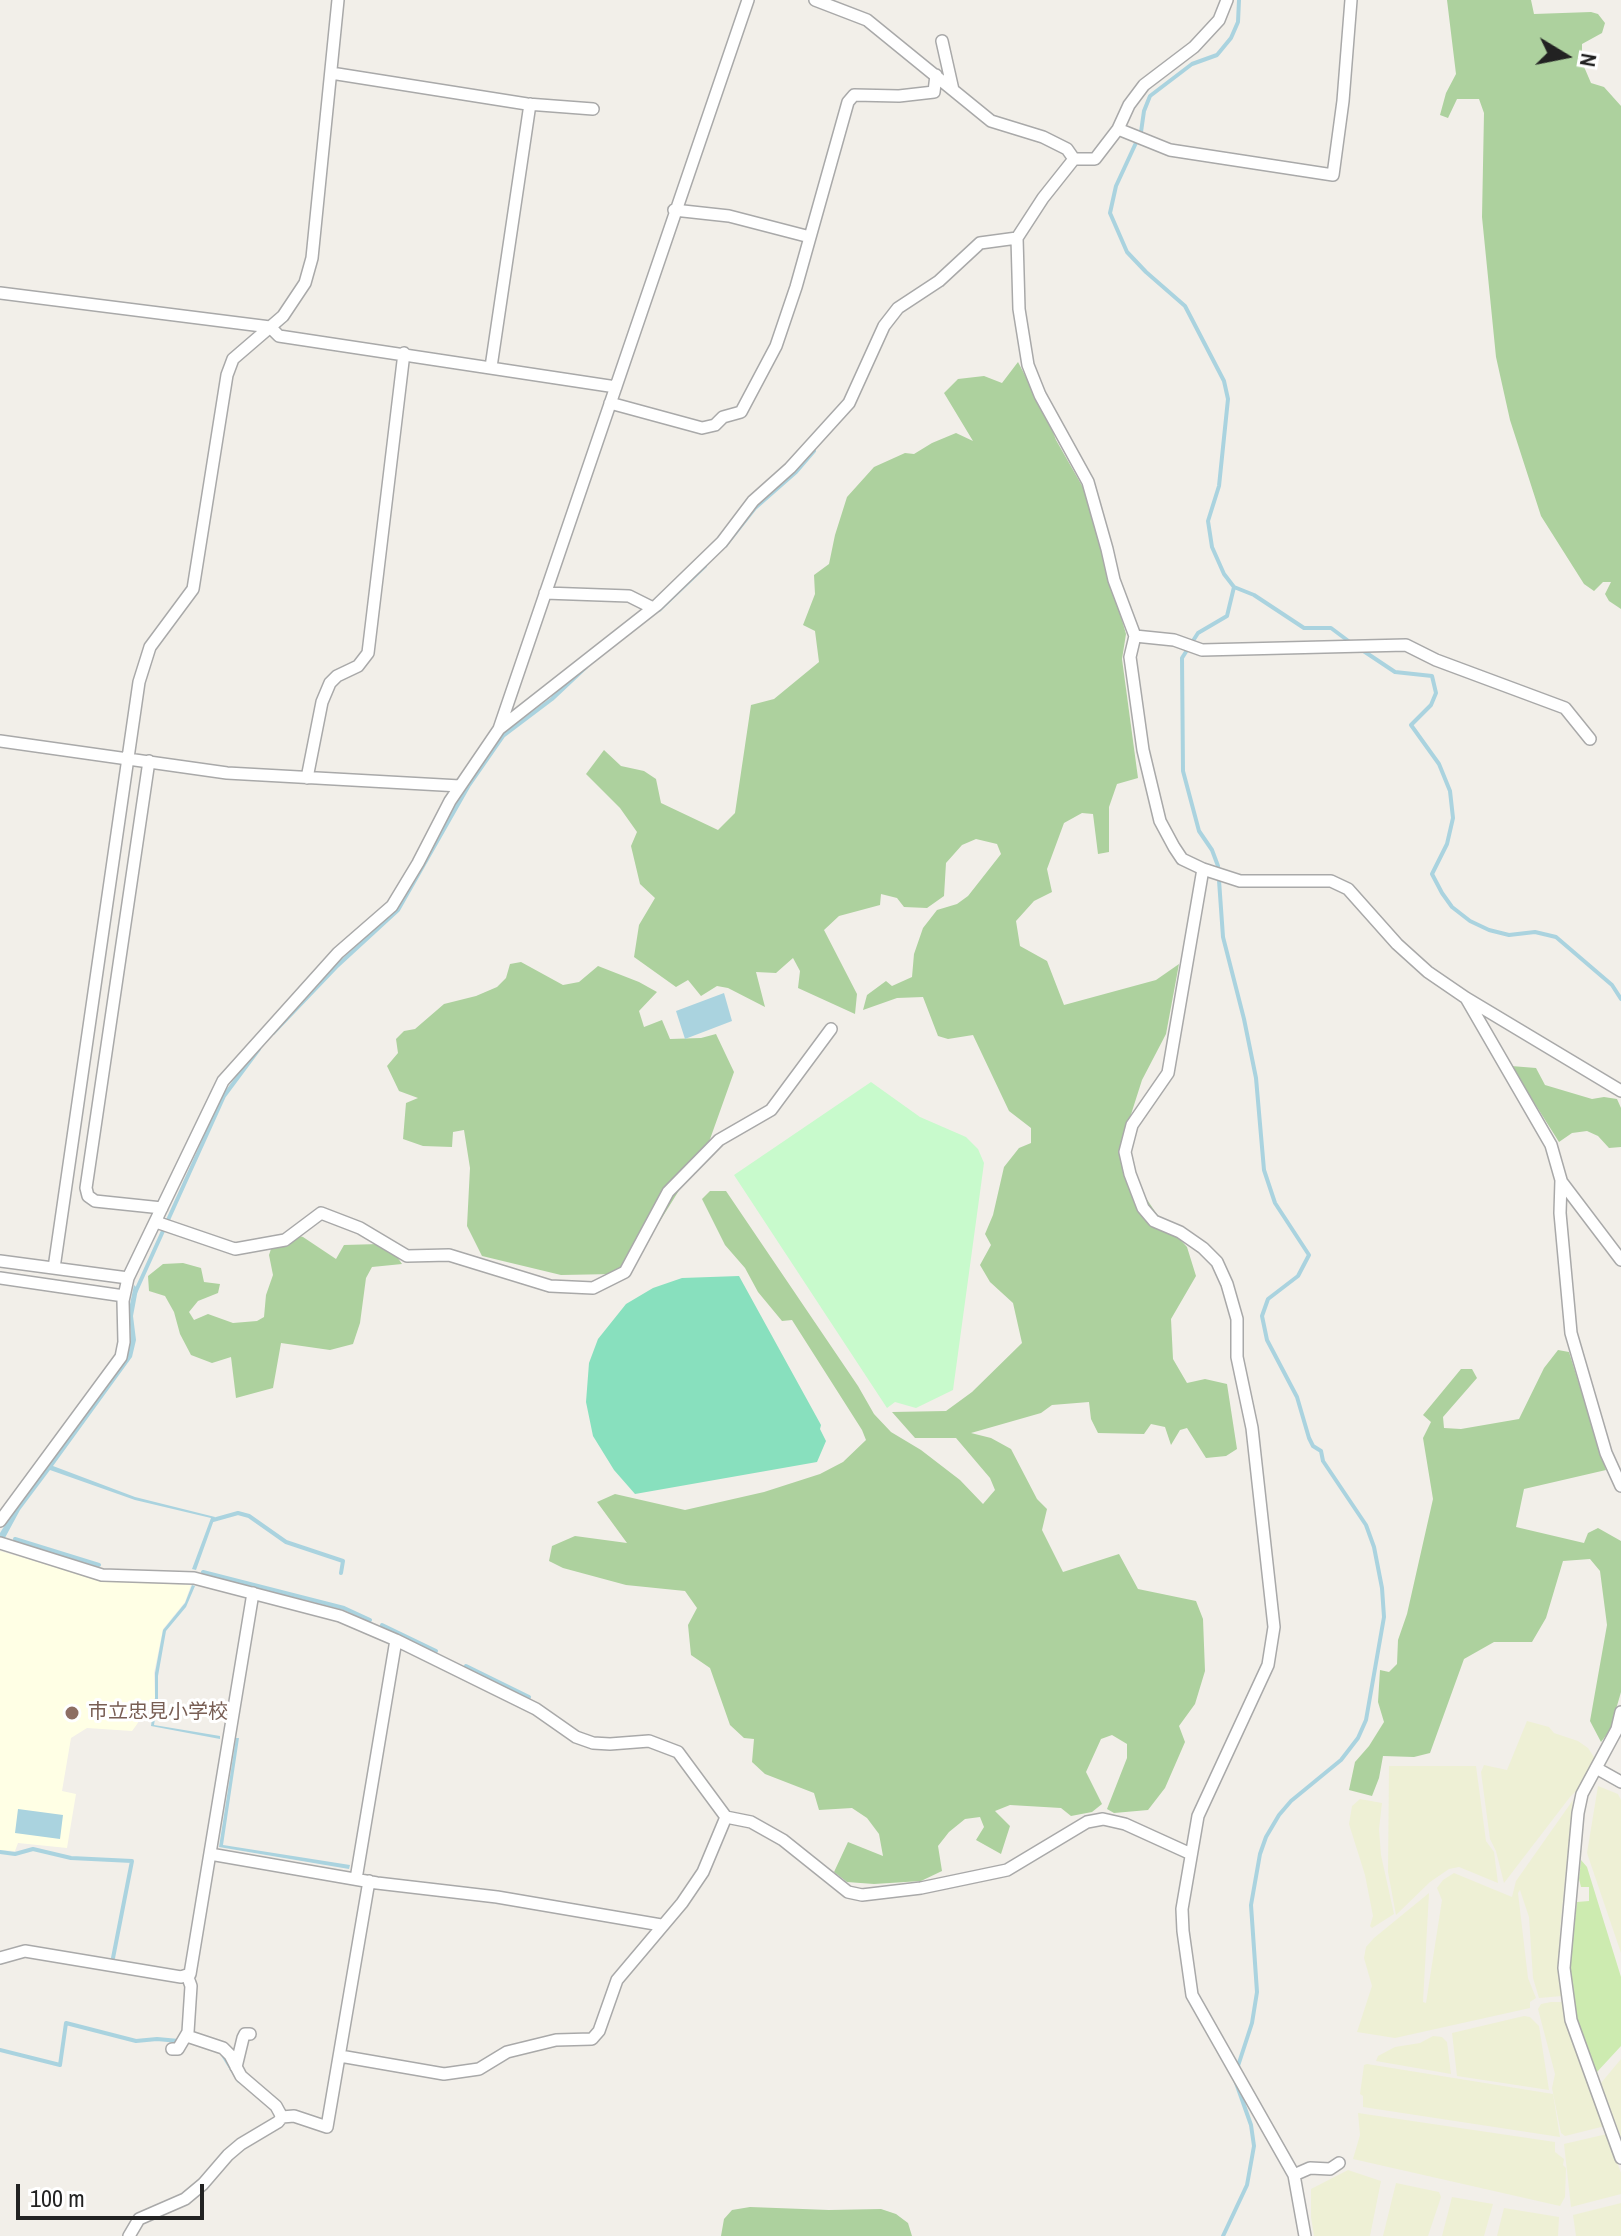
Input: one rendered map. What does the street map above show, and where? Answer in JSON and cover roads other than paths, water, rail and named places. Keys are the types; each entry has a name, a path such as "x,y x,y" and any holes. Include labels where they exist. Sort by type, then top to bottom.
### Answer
{"street":[{"path":"54,1268 139,682 150,647 193,589 227,375 233,359 283,316 305,283 312,258 338,0"},
{"path":"0,1521 121,1357 128,1278 223,1081 338,953 392,906 460,786 499,729 748,0"},
{"path":"815,0 867,20 991,121 1043,137 1067,149 1074,159"},
{"path":"1074,159 1095,159 1118,129 1129,105 1144,85 1194,47 1219,20 1227,0"},
{"path":"1118,129 1170,150 1333,175 1351,0"},
{"path":"942,41 953,90"},
{"path":"331,73 530,104 593,109"},
{"path":"610,403 702,428 741,412 776,346 848,102 854,95 899,96 934,92 936,75"},
{"path":"491,367 530,104"},
{"path":"1074,159 1017,238 1019,309 1028,365 1040,395 1088,482 1114,580 1135,636 1130,657 1143,750 1160,821 1182,859 1240,881 1331,881 1348,889 1397,944 1428,972 1621,1091"},
{"path":"674,210 729,216 810,237"},
{"path":"499,729 653,608 722,542 753,501 790,468 849,403 884,326 898,308 939,281 980,243 1017,238"},
{"path":"0,293 270,327 279,336 616,387"},
{"path":"307,778 322,702 330,683 358,666 368,653 404,353"},
{"path":"545,593 629,596 653,608"},
{"path":"1135,636 1174,640 1202,650 1406,645 1436,660 1565,708 1590,739"},
{"path":"0,741 227,773 460,786"},
{"path":"149,761 86,1188 88,1196 95,1201 162,1208"},
{"path":"1203,869 1168,1073 1132,1125 1125,1152 1143,1208 1154,1221 1180,1232 1203,1248 1217,1262 1227,1284 1237,1319 1237,1357 1252,1428 1274,1627 1268,1665 1198,1816 1182,1920 1192,1995 1294,2175 1305,2236"},
{"path":"1466,998 1551,1145 1561,1180 1560,1213 1571,1333 1606,1453 1621,1486"},
{"path":"156,1222 235,1249 285,1240 321,1213 360,1228 407,1256 449,1255 550,1286 593,1288 625,1272 668,1192 719,1140 771,1110 831,1029"},
{"path":"1561,1180 1621,1260"},
{"path":"0,1261 128,1278"},
{"path":"0,1278 124,1296"},
{"path":"0,1543 102,1575 194,1578 340,1616 536,1709 576,1737 593,1743 610,1744 649,1741 678,1752 726,1817 751,1822 783,1840 848,1892 862,1895 921,1888 1007,1870 1087,1822 1103,1819 1125,1824 1191,1854"},
{"path":"0,1958 25,1951 181,1977 190,1974 253,1593"},
{"path":"356,1879 396,1640"},
{"path":"1621,1712 1617,1729 1582,1794 1564,1968 1571,2020 1621,2158"},
{"path":"1596,1768 1621,1782"},
{"path":"340,2056 444,2074 479,2069 507,2052 556,2040 592,2039 599,2031 617,1980 682,1903 703,1872 726,1817"},
{"path":"210,1854 661,1925"},
{"path":"129,2236 139,2219 185,2199 241,2144 282,2117 294,2116 327,2127 369,1881"},
{"path":"172,2049 178,2049 187,2036 191,1986 187,1975"},
{"path":"236,2068 243,2038 245,2034 250,2034"},
{"path":"187,2036 223,2048 241,2076 276,2106 282,2117"},
{"path":"1294,2175 1310,2168 1334,2166 1316,2178"}],"water":[{"path":"724,993 732,1021 685,1039 676,1011"},
{"path":"134,1285 138,1289 133,1316 136,1340 132,1357 53,1466 135,1497 215,1517 196,1570 192,1569 211,1518 135,1500 50,1470 20,1510 0,1547 0,1533 11,1515 124,1363 131,1340 129,1309"},
{"path":"192,1585 195,1586 186,1607 166,1631 154,1725 220,1736 220,1739 151,1726 155,1673 163,1630 185,1603"},
{"path":"236,1738 239,1738 223,1845 350,1865 349,1869 219,1847"},
{"path":"18,1809 63,1815 60,1839 15,1833"}],"waterway":[{"path":"1239,0 1238,22 1231,38 1217,55 1192,64 1150,96 1141,132 1116,186 1110,213 1127,252 1185,306 1224,381 1228,399 1219,486 1208,521 1212,547 1224,574 1234,587 1254,595 1304,628 1331,628 1351,643"},
{"path":"725,546 755,508 796,472 814,451"},
{"path":"659,610 705,566"},
{"path":"1234,587 1227,616 1198,633 1182,658 1183,771 1199,831 1218,866 1223,937 1256,1078 1264,1170 1275,1203 1309,1255 1298,1276 1268,1299 1262,1316 1267,1340 1297,1397 1309,1438 1313,1446 1321,1451 1323,1461 1366,1525 1374,1547 1384,1617 1366,1720 1358,1738 1341,1760 1291,1801 1279,1815 1260,1854 1251,1905 1257,1992 1252,2023 1237,2069"},
{"path":"1362,650 1395,672 1432,676 1436,693 1431,705 1411,725 1439,764 1450,791 1453,818 1447,844 1432,874 1452,907 1489,930 1509,935 1535,932 1556,937 1612,985 1621,999"},
{"path":"273,1033 336,967 398,910 469,785 503,736 552,699 586,667"},
{"path":"135,1293 224,1096 259,1049"},
{"path":"213,1520 238,1513 249,1516 286,1542 343,1561 341,1573"},
{"path":"15,1539 99,1565"},
{"path":"203,1572 344,1608 370,1620"},
{"path":"382,1625 436,1651"},
{"path":"466,1666 529,1697"},
{"path":"0,1852 15,1854 33,1849 71,1858 132,1861 113,1958"},
{"path":"0,2050 60,2065 66,2023 136,2041 179,2041"},
{"path":"223,2055 239,2081"},
{"path":"1223,2236 1247,2185 1254,2146 1251,2125 1234,2077"}],"place":[{"name":"市立忠見小学校","path":"72,1713"}]}
